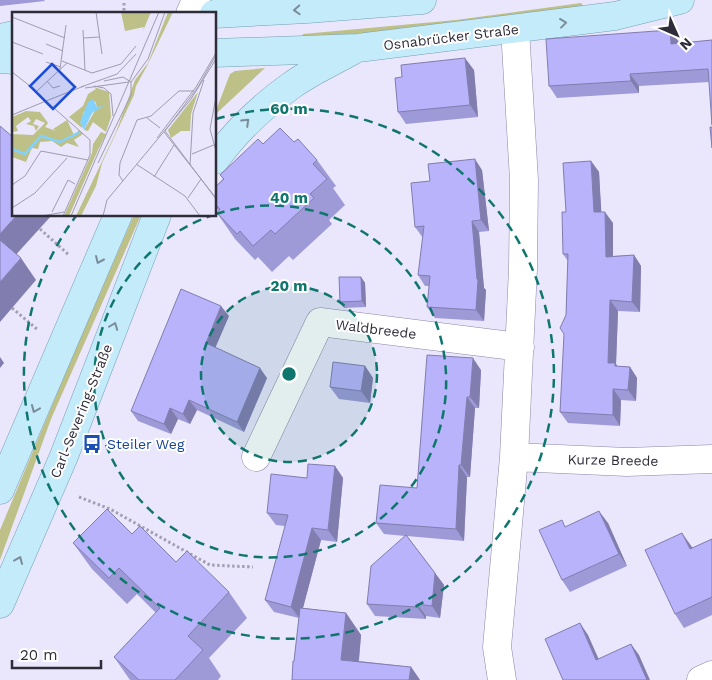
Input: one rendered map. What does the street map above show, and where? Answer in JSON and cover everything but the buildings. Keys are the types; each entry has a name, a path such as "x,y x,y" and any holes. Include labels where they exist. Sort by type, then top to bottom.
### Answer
{"main road":[{"path":"216,57 230,9 422,0"},
{"name":"Osnabrücker Straße","path":"216,57 358,48 515,29 615,16 680,0"},
{"path":"216,159 240,128 293,84 358,48"},
{"path":"0,490 118,216"},
{"name":"Carl-Severing-Straße","path":"0,604 64,456 157,216"},
{"path":"133,277 175,216"}],"street":[{"path":"191,12 196,0"},
{"path":"502,680 497,647 514,457 520,347 524,180 515,29"},
{"name":"Waldbreede","path":"256,457 320,322 520,347"},
{"name":"Kurze Breede","path":"514,457 627,462 712,459"},
{"path":"701,680 712,675"}],"path":[{"path":"124,3 124,12"},
{"path":"40,229 78,264 94,270"},
{"path":"76,495 110,510 210,565 253,567"}],"green space":[{"path":"581,3 584,7 299,43 303,34 456,20"},
{"path":"265,68 216,113 230,74 235,71"},
{"path":"134,216 141,216 51,419 0,560 0,530"}],"place":[{"name":"Steiler Weg","path":"92,444"}]}
